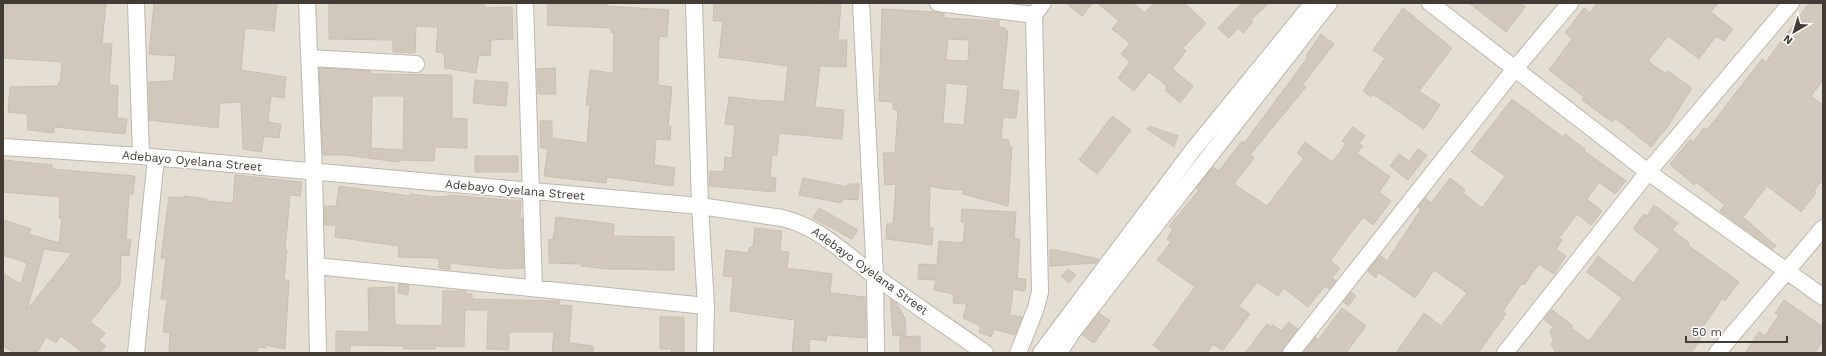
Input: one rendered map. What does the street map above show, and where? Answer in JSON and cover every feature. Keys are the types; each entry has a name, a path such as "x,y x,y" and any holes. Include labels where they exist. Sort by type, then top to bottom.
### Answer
{"street":[{"path":"136,3 148,157 136,353"},
{"path":"307,3 314,172 318,353"},
{"path":"525,3 534,288"},
{"path":"694,3 700,206 706,306 705,353"},
{"path":"861,3 875,276 876,353"},
{"path":"938,3 1039,9 1040,292 1036,308 1018,353"},
{"path":"1059,353 1313,3"},
{"path":"1041,353 1193,150 1244,99 1329,3"},
{"path":"1430,3 1514,70 1648,172 1823,297"},
{"path":"1291,353 1514,70 1570,3"},
{"path":"1505,353 1648,172 1791,3"},
{"path":"310,58 416,64"},
{"name":"Adebayo Oyelana Street","path":"3,147 148,157 700,206 795,221 819,233 875,276 985,353"},
{"path":"1717,353 1823,228"},
{"path":"316,266 706,306"}],"shaded area":[{"path":"3,3 1823,3 1823,353 3,353"}],"building":[{"path":"3,3 106,3 102,43 112,44 109,85 118,86 117,118 127,119 125,134 54,127 54,133 28,130 27,114 8,112 10,87 58,86 58,83 60,84 62,62 3,58"},
{"path":"154,3 277,3 274,31 245,28 241,70 286,77 284,98 271,96 268,122 281,124 279,138 264,136 261,152 243,149 241,102 220,103 218,128 149,120 149,82 173,81 176,56 149,54"},
{"path":"329,3 485,3 484,8 512,7 513,39 491,40 490,56 479,55 476,73 445,68 444,53 436,52 438,27 416,26 415,53 393,52 393,40 329,39"},
{"path":"548,3 607,3 607,6 669,10 667,37 659,36 658,85 672,87 668,126 671,126 670,140 656,139 654,165 675,168 673,186 607,177 606,183 544,176 548,148 541,148 540,121 552,121 552,138 587,143 590,105 586,105 590,70 613,73 614,33 611,32 611,28 547,25"},
{"path":"714,3 815,3 841,5 838,40 847,40 846,67 820,66 815,107 844,110 842,139 779,133 777,155 772,155 770,177 776,178 775,192 709,186 710,171 724,172 725,157 732,158 735,125 725,124 729,97 784,102 788,66 719,57 723,21 713,21"},
{"path":"1066,3 1093,3 1082,16"},
{"path":"1097,3 1133,3 1145,13 1154,3 1184,3 1206,23 1183,48 1186,51 1172,69 1193,86 1180,103 1165,90 1167,86 1149,72 1134,91 1118,78 1130,62 1121,54 1130,43 1112,29 1119,21"},
{"path":"1242,3 1269,3 1251,20 1253,22 1243,33 1238,28 1229,38 1218,28"},
{"path":"1469,3 1520,3 1525,7 1506,32"},
{"path":"1597,3 1718,3 1711,12 1733,29 1724,41 1716,36 1699,59 1668,36 1648,61 1666,74 1668,71 1692,88 1668,126 1651,147 1615,118 1612,122 1582,100 1584,97 1549,70 1572,39 1565,33 1584,8 1590,13"},
{"path":"1809,3 1823,3 1823,80 1811,96 1823,105 1823,179 1814,191 1816,193 1801,212 1767,186 1743,217 1776,246 1772,249 1720,211 1725,205 1696,182 1694,185 1670,164 1690,140 1693,142 1704,128 1707,130 1762,59 1766,62"},
{"path":"1403,8 1452,48 1419,91 1440,105 1424,129 1373,94 1371,97 1363,91 1385,58 1373,50"},
{"path":"882,9 944,13 944,18 999,21 999,27 1005,28 1005,31 1008,31 1002,89 1019,91 1016,118 1003,117 1001,139 1009,140 1009,147 1012,147 1008,206 963,194 963,190 943,189 930,186 929,228 933,228 932,245 886,239 887,224 893,224 896,184 885,185 883,153 895,153 898,110 893,109 893,102 879,101","holes":["948,39 969,40 968,61 946,60","946,83 968,85 964,125 943,123"]},
{"path":"1321,34 1334,44 1303,84 1306,87 1250,155 1254,158 1234,184 1267,206 1304,158 1297,153 1305,142 1332,162 1346,144 1342,141 1353,127 1365,136 1359,143 1363,146 1357,153 1390,177 1379,192 1391,201 1373,225 1363,217 1330,261 1340,268 1332,278 1336,281 1329,289 1325,286 1308,307 1284,288 1278,296 1257,282 1239,306 1250,314 1222,351 1213,344 1207,353 1164,353 1153,345 1195,287 1157,260 1171,242 1167,239 1173,229 1169,226 1199,190 1196,188 1213,167 1219,171 1242,141 1244,143 1308,57 1306,56"},
{"path":"319,68 370,71 370,74 452,75 452,118 467,119 467,148 435,147 434,161 399,160 399,162 344,155 323,155","holes":["372,96 404,96 403,150 371,148"]},
{"path":"555,68 556,94 538,94 537,69"},
{"path":"475,80 508,83 506,106 473,103"},
{"path":"1512,99 1563,137 1565,134 1585,149 1584,151 1626,181 1615,194 1599,182 1587,199 1602,211 1591,225 1577,214 1559,238 1562,240 1556,249 1566,256 1554,274 1539,264 1524,285 1522,283 1503,311 1506,314 1478,353 1396,353 1424,313 1441,326 1467,293 1434,270 1415,298 1378,272 1376,278 1368,271 1380,255 1387,261 1421,209 1418,207 1425,198 1431,203 1450,178 1465,190 1463,193 1482,208 1505,176 1471,152"},
{"path":"1112,116 1131,130 1097,174 1079,160"},
{"path":"1149,126 1178,136 1174,147 1147,129"},
{"path":"1418,149 1427,155 1408,180 1390,166 1399,154 1409,161"},
{"path":"475,156 518,156 518,172 475,172"},
{"path":"3,160 52,165 52,169 135,176 133,194 129,194 126,239 131,240 129,256 121,255 120,285 90,322 105,333 99,341 106,346 100,353 83,353 61,336 56,343 46,337 37,353 15,353 3,346 3,274 21,284 27,263 3,255 3,220 31,229 29,234 59,243 62,219 59,218 60,197 3,192","holes":["44,249 72,253 27,310"]},
{"path":"235,175 302,182 300,196 290,195 284,280 289,280 285,349 265,345 265,348 258,347 257,353 169,353 170,333 163,332 167,299 161,299 166,258 161,258 169,197 184,198 184,196 207,199 207,201 233,203"},
{"path":"803,178 848,187 848,184 859,184 858,200 843,199 842,203 799,195"},
{"path":"339,186 410,196 410,194 436,197 449,195 521,201 520,218 522,218 524,268 505,269 450,263 450,269 439,268 439,258 398,257 399,246 335,237 336,225 325,225 324,206 336,206"},
{"path":"1654,205 1678,223 1672,230 1689,243 1688,245 1739,282 1725,301 1722,299 1698,334 1702,337 1691,353 1556,353 1551,344 1553,340 1550,331 1553,327 1544,319 1552,310 1573,326 1571,328 1589,341 1622,298 1587,272 1598,256 1633,283 1660,249 1633,229 1644,214 1647,216"},
{"path":"819,208 858,230 852,239 813,218"},
{"path":"962,209 1016,212 1014,239 1020,239 1017,278 1026,279 1025,291 1013,289 1010,315 1022,317 1015,335 994,329 991,337 979,332 981,326 963,318 967,304 953,303 954,294 934,290 936,280 918,279 919,264 937,265 939,241 963,243 965,223 961,222"},
{"path":"556,217 614,224 613,236 674,237 674,270 607,269 581,266 582,264 549,263 549,239 553,240"},
{"path":"755,228 782,231 780,251 789,252 787,268 832,274 830,293 865,297 866,338 827,335 826,341 810,339 809,353 792,353 795,320 730,311 733,277 723,276 726,250 748,253 750,247 753,247"},
{"path":"1050,250 1099,259 1096,263 1050,266"},
{"path":"1068,269 1076,275 1069,283 1061,276"},
{"path":"399,284 409,285 408,295 398,293"},
{"path":"394,287 395,325 442,326 443,291 466,291 466,294 472,294 472,299 560,301 559,305 572,306 569,343 593,346 593,353 552,353 554,332 509,332 509,350 487,349 488,310 465,310 464,347 435,346 435,349 404,349 404,346 350,345 350,353 336,353 336,331 369,332 368,288"},
{"path":"1351,292 1356,296 1348,306 1343,302"},
{"path":"890,299 897,304 905,318 906,335 893,336"},
{"path":"1784,300 1823,327 1823,340 1815,353 1745,353 1759,332 1765,336 1779,315 1775,313"},
{"path":"1342,308 1366,326 1346,353 1303,353 1315,337 1318,340"},
{"path":"1099,313 1110,321 1094,343 1082,335"},
{"path":"660,317 684,317 684,353 671,353 672,349 660,349"},
{"path":"1289,322 1298,329 1284,347 1282,353 1245,353 1267,324 1271,327 1273,325 1281,331"},
{"path":"920,336 920,353 900,353 900,337"}]}
